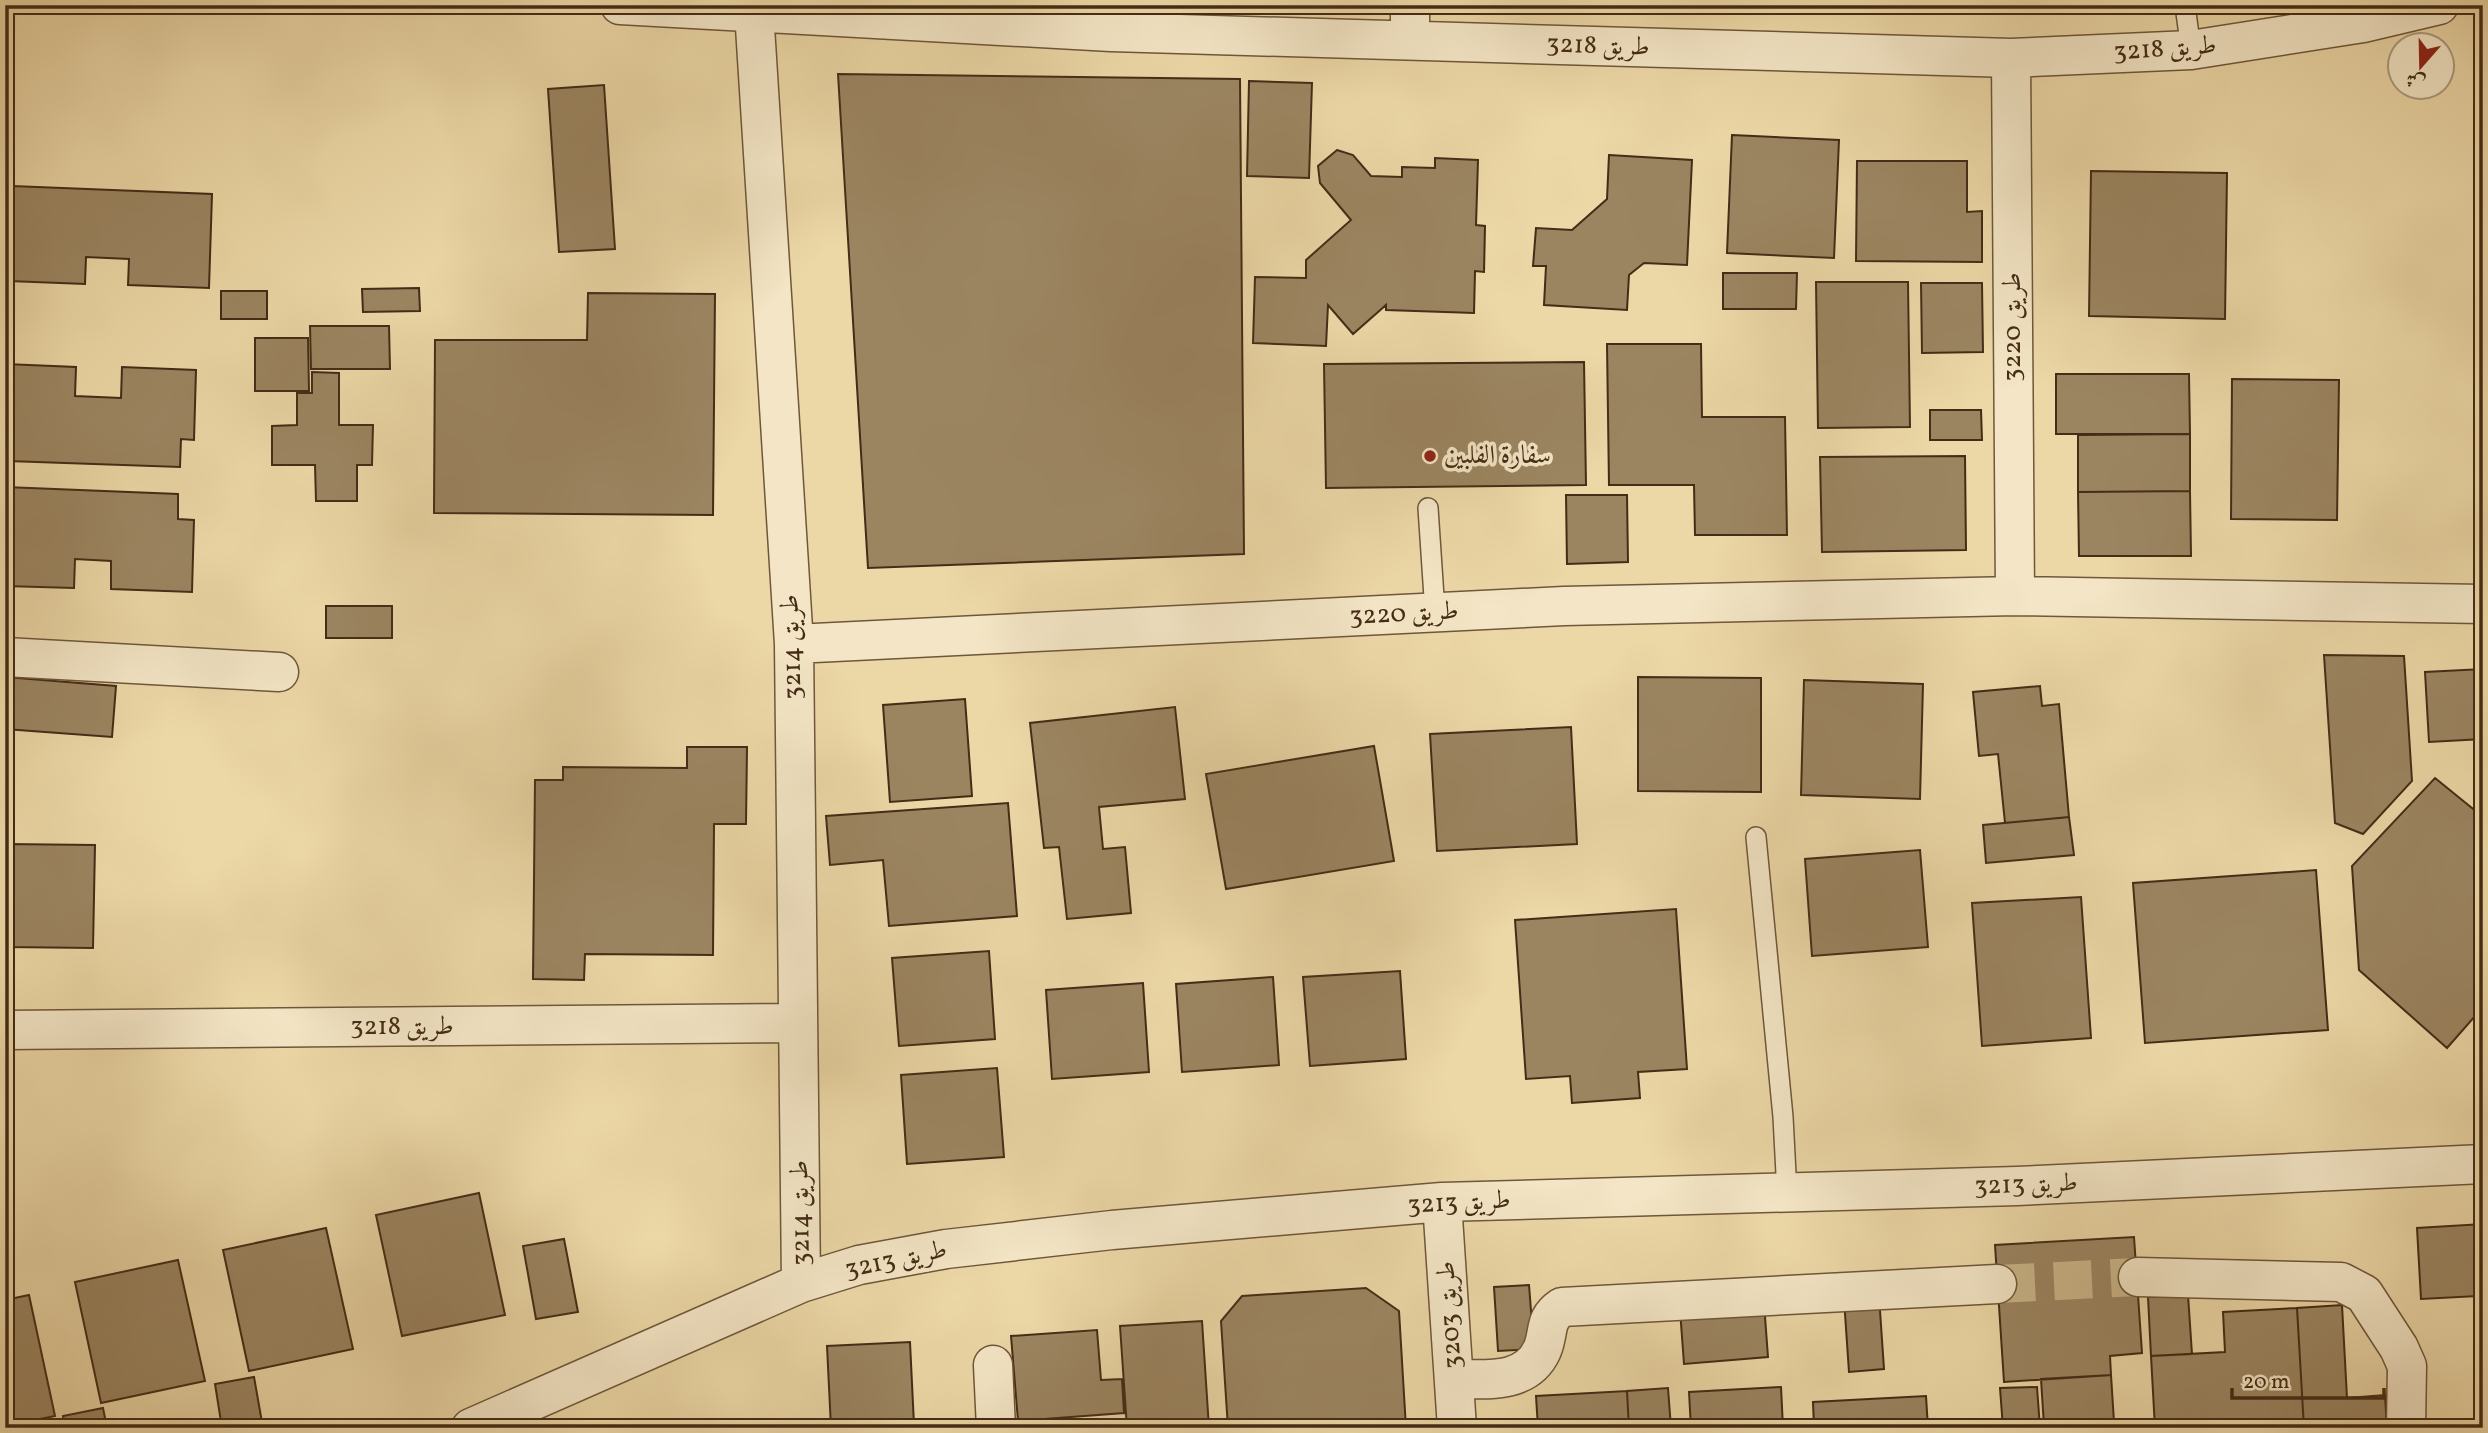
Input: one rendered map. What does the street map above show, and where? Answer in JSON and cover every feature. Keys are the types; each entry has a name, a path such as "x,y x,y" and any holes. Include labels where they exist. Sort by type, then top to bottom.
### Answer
{"street":[{"name":"طريق 3218","path":"620,5 754,8 1111,32 1410,23 2011,58 2191,50 2363,23 2439,5"},
{"name":"طريق 3214","path":"754,8 794,644 802,1283"},
{"name":"طريق 3220","path":"2011,58 2015,596"},
{"name":"طريق 3220","path":"794,644 1564,606 2015,596 2483,604"},
{"path":"5,657 279,672"},
{"name":"طريق 3218","path":"5,1030 798,1023"},
{"name":"طريق 3213","path":"471,1428 802,1283 859,1265 946,1249 1112,1230 1442,1202 2017,1186 2483,1164"},
{"name":"طريق 3203","path":"1442,1202 1457,1428"},
{"path":"2138,1277 2341,1282 2364,1294 2399,1348 2407,1367 2406,1428"},
{"path":"1454,1379 1504,1379 1528,1368 1542,1350 1551,1314 1562,1307 1997,1284"},
{"path":"993,1365 996,1428"}],"lane":[{"path":"2185,5 2191,50"},
{"path":"1428,508 1435,612"},
{"path":"1756,837 1783,1117 1787,1193"}],"building":[{"path":"838,74 1240,79 1244,554 868,568"},
{"path":"1249,81 1312,83 1309,178 1247,176"},
{"path":"604,85 615,249 559,252 548,89"},
{"path":"1732,135 1839,140 1834,258 1727,253"},
{"path":"1337,150 1353,155 1371,176 1402,177 1402,167 1435,168 1435,158 1478,160 1476,225 1485,226 1484,272 1475,271 1474,313 1386,310 1386,305 1353,334 1328,305 1326,346 1253,343 1255,277 1306,278 1306,260 1351,220 1320,183 1318,166"},
{"path":"1609,155 1692,160 1687,265 1644,263 1629,275 1627,310 1544,305 1546,266 1533,266 1536,228 1572,230 1607,199"},
{"path":"1857,161 1967,161 1967,212 1982,211 1982,262 1856,261"},
{"path":"2091,171 2227,173 2225,319 2089,316"},
{"path":"12,186 212,194 209,288 128,285 129,259 86,257 85,284 9,281"},
{"path":"1723,273 1797,273 1796,309 1723,309"},
{"path":"1816,282 1908,282 1910,427 1818,428"},
{"path":"1921,283 1982,283 1983,352 1922,353"},
{"path":"419,288 420,311 363,312 362,289"},
{"path":"221,291 267,291 267,319 221,319"},
{"path":"588,293 715,294 713,515 434,513 435,340 587,340"},
{"path":"310,326 389,326 390,369 311,369"},
{"path":"255,338 308,338 309,391 255,391"},
{"path":"1607,344 1701,344 1702,417 1785,417 1787,535 1695,535 1694,485 1609,485"},
{"path":"1584,362 1586,485 1326,488 1324,364"},
{"path":"5,364 76,367 75,396 121,398 122,367 196,370 194,440 181,439 180,467 8,461"},
{"path":"312,372 339,373 339,425 373,425 372,465 357,465 357,501 316,501 315,465 272,465 272,426 297,425 297,393 312,393"},
{"path":"2056,374 2189,374 2190,434 2056,434"},
{"path":"2232,379 2339,380 2337,520 2231,519"},
{"path":"1930,410 1981,410 1982,440 1930,440"},
{"path":"2190,434 2190,491 2078,492 2078,435"},
{"path":"1965,456 1966,550 1822,552 1820,457"},
{"path":"5,487 178,494 178,519 194,520 192,592 111,589 111,561 75,559 74,588 5,586"},
{"path":"2190,491 2191,556 2079,556 2078,492"},
{"path":"1566,495 1627,495 1628,562 1567,564"},
{"path":"326,606 392,606 392,638 326,638"},
{"path":"2324,655 2404,656 2412,781 2363,834 2335,823"},
{"path":"2483,669 2483,739 2429,742 2425,672"},
{"path":"5,677 116,686 112,737 5,729"},
{"path":"1638,677 1761,678 1761,792 1638,791"},
{"path":"1804,680 1923,684 1920,799 1801,795"},
{"path":"2040,686 2042,706 2059,704 2069,817 2005,823 1998,754 1979,756 1973,692"},
{"path":"965,699 972,796 890,802 883,705"},
{"path":"1175,707 1185,799 1099,807 1103,849 1125,847 1131,913 1067,919 1059,847 1044,848 1030,723"},
{"path":"1571,727 1577,844 1437,851 1430,734"},
{"path":"1374,746 1394,861 1226,889 1206,774"},
{"path":"687,747 747,747 746,824 714,824 713,955 585,954 584,980 533,979 535,780 563,780 563,767 687,768"},
{"path":"2435,778 2483,817 2483,1007 2447,1048 2359,970 2352,866"},
{"path":"1008,803 1017,916 889,926 883,860 830,865 826,816"},
{"path":"2069,817 2074,855 1986,863 1983,825"},
{"path":"5,844 95,845 93,948 5,947"},
{"path":"1920,850 1928,947 1812,956 1805,859"},
{"path":"2316,870 2328,1030 2145,1043 2133,883"},
{"path":"2081,897 2091,1038 1982,1046 1972,903"},
{"path":"1676,909 1687,1069 1638,1072 1640,1098 1572,1103 1570,1076 1526,1079 1515,920"},
{"path":"989,951 995,1039 899,1046 892,958"},
{"path":"1400,971 1406,1059 1310,1066 1303,977"},
{"path":"1273,977 1279,1065 1182,1072 1176,984"},
{"path":"1143,983 1149,1072 1052,1079 1046,990"},
{"path":"997,1068 1004,1157 907,1164 901,1075"},
{"path":"5,1121 9,1121 13,1261 5,1262"},
{"path":"479,1193 505,1315 402,1336 376,1215"},
{"path":"2483,1224 2483,1300 2478,1296 2421,1299 2417,1228"},
{"path":"326,1228 353,1349 249,1371 223,1250"},
{"path":"2134,1237 2142,1353 2110,1356 2111,1375 2004,1382 1995,1245"},
{"path":"564,1239 578,1312 536,1319 523,1246"},
{"path":"178,1260 205,1381 101,1403 75,1282"},
{"path":"1529,1285 1534,1349 1498,1351 1494,1287"},
{"path":"1366,1288 1399,1311 1406,1428 1228,1428 1221,1321 1242,1296"},
{"path":"29,1295 55,1416 5,1426 5,1300"},
{"path":"2188,1295 2192,1354 2151,1356 2148,1297"},
{"path":"1879,1296 1884,1369 1849,1372 1844,1299"},
{"path":"1764,1303 1768,1357 1684,1364 1680,1310"},
{"path":"2342,1305 2347,1398 2385,1395 2387,1428 2304,1428 2297,1308"},
{"path":"2297,1308 2304,1428 2155,1428 2151,1356 2225,1352 2223,1312"},
{"path":"1202,1321 1209,1428 1127,1428 1120,1326"},
{"path":"1097,1330 1101,1380 1122,1379 1124,1413 1018,1421 1011,1336"},
{"path":"910,1342 914,1425 831,1428 827,1346"},
{"path":"2111,1375 2114,1422 2044,1426 2041,1379"},
{"path":"254,1377 263,1428 222,1428 215,1384"},
{"path":"1781,1387 1783,1428 1691,1428 1689,1392"},
{"path":"2037,1387 2040,1428 2003,1428 2000,1388"},
{"path":"1668,1388 1671,1428 1629,1428 1627,1391"},
{"path":"1627,1391 1629,1428 1538,1428 1536,1396"},
{"path":"1926,1396 1928,1428 1814,1428 1813,1402"},
{"path":"103,1408 107,1428 65,1428 63,1416"}],"tunnel":[{"path":"1997,1284 2138,1277"}],"place":[{"name":"سفارة الفلبين","path":"1430,456"}]}
